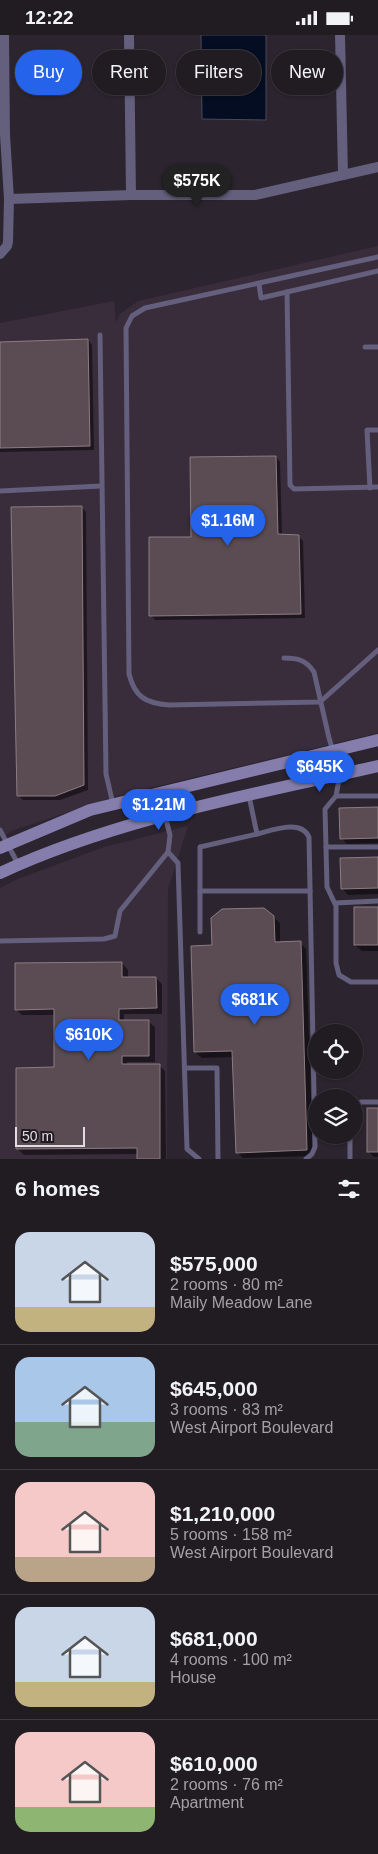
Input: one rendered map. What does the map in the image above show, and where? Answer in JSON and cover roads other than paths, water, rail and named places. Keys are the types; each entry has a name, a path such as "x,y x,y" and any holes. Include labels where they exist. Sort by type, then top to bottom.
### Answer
{"main road":[{"path":"4,846 90,810 378,740"},
{"path":"0,873 18,864 98,835 165,815 378,766"}],"street":[{"path":"2,251 8,242 9,199 3,135 4,35"},
{"path":"129,35 131,195"},
{"path":"340,35 343,175"},
{"path":"9,199 131,195 255,195 378,167"}],"lane":[{"path":"378,257 145,308 132,316 126,328 129,673 132,686 140,697 153,703 169,705 320,702 378,650"},
{"path":"259,284 261,298 378,271"},
{"path":"287,292 290,485 294,489 378,487"},
{"path":"100,335 106,773 114,804"},
{"path":"365,347 378,347"},
{"path":"370,488 367,430 378,430"},
{"path":"0,491 101,486"},
{"path":"284,658 299,658 308,664 314,672 332,751 340,775 336,796 325,809 327,887 336,906 336,963 339,975 351,981 378,981"},
{"path":"248,795 257,833"},
{"path":"336,796 378,796"},
{"path":"0,941 104,939 115,936 120,911 168,852 170,835 165,815"},
{"path":"200,932 200,847 257,833 287,828 300,827 306,830 309,837 315,1147 312,1154 306,1159"},
{"path":"0,830 4,846 18,864"},
{"path":"326,847 378,847"},
{"path":"168,852 178,863 187,1149 199,1159"},
{"path":"200,891 310,891"},
{"path":"335,903 378,901"},
{"path":"185,1068 217,1068 218,1159"},
{"path":"363,1102 378,1101"},
{"path":"350,1144 350,1159"}],"water":[{"path":"201,35 266,35 266,120 202,119 202,95 261,95 261,50 201,50"}]}
